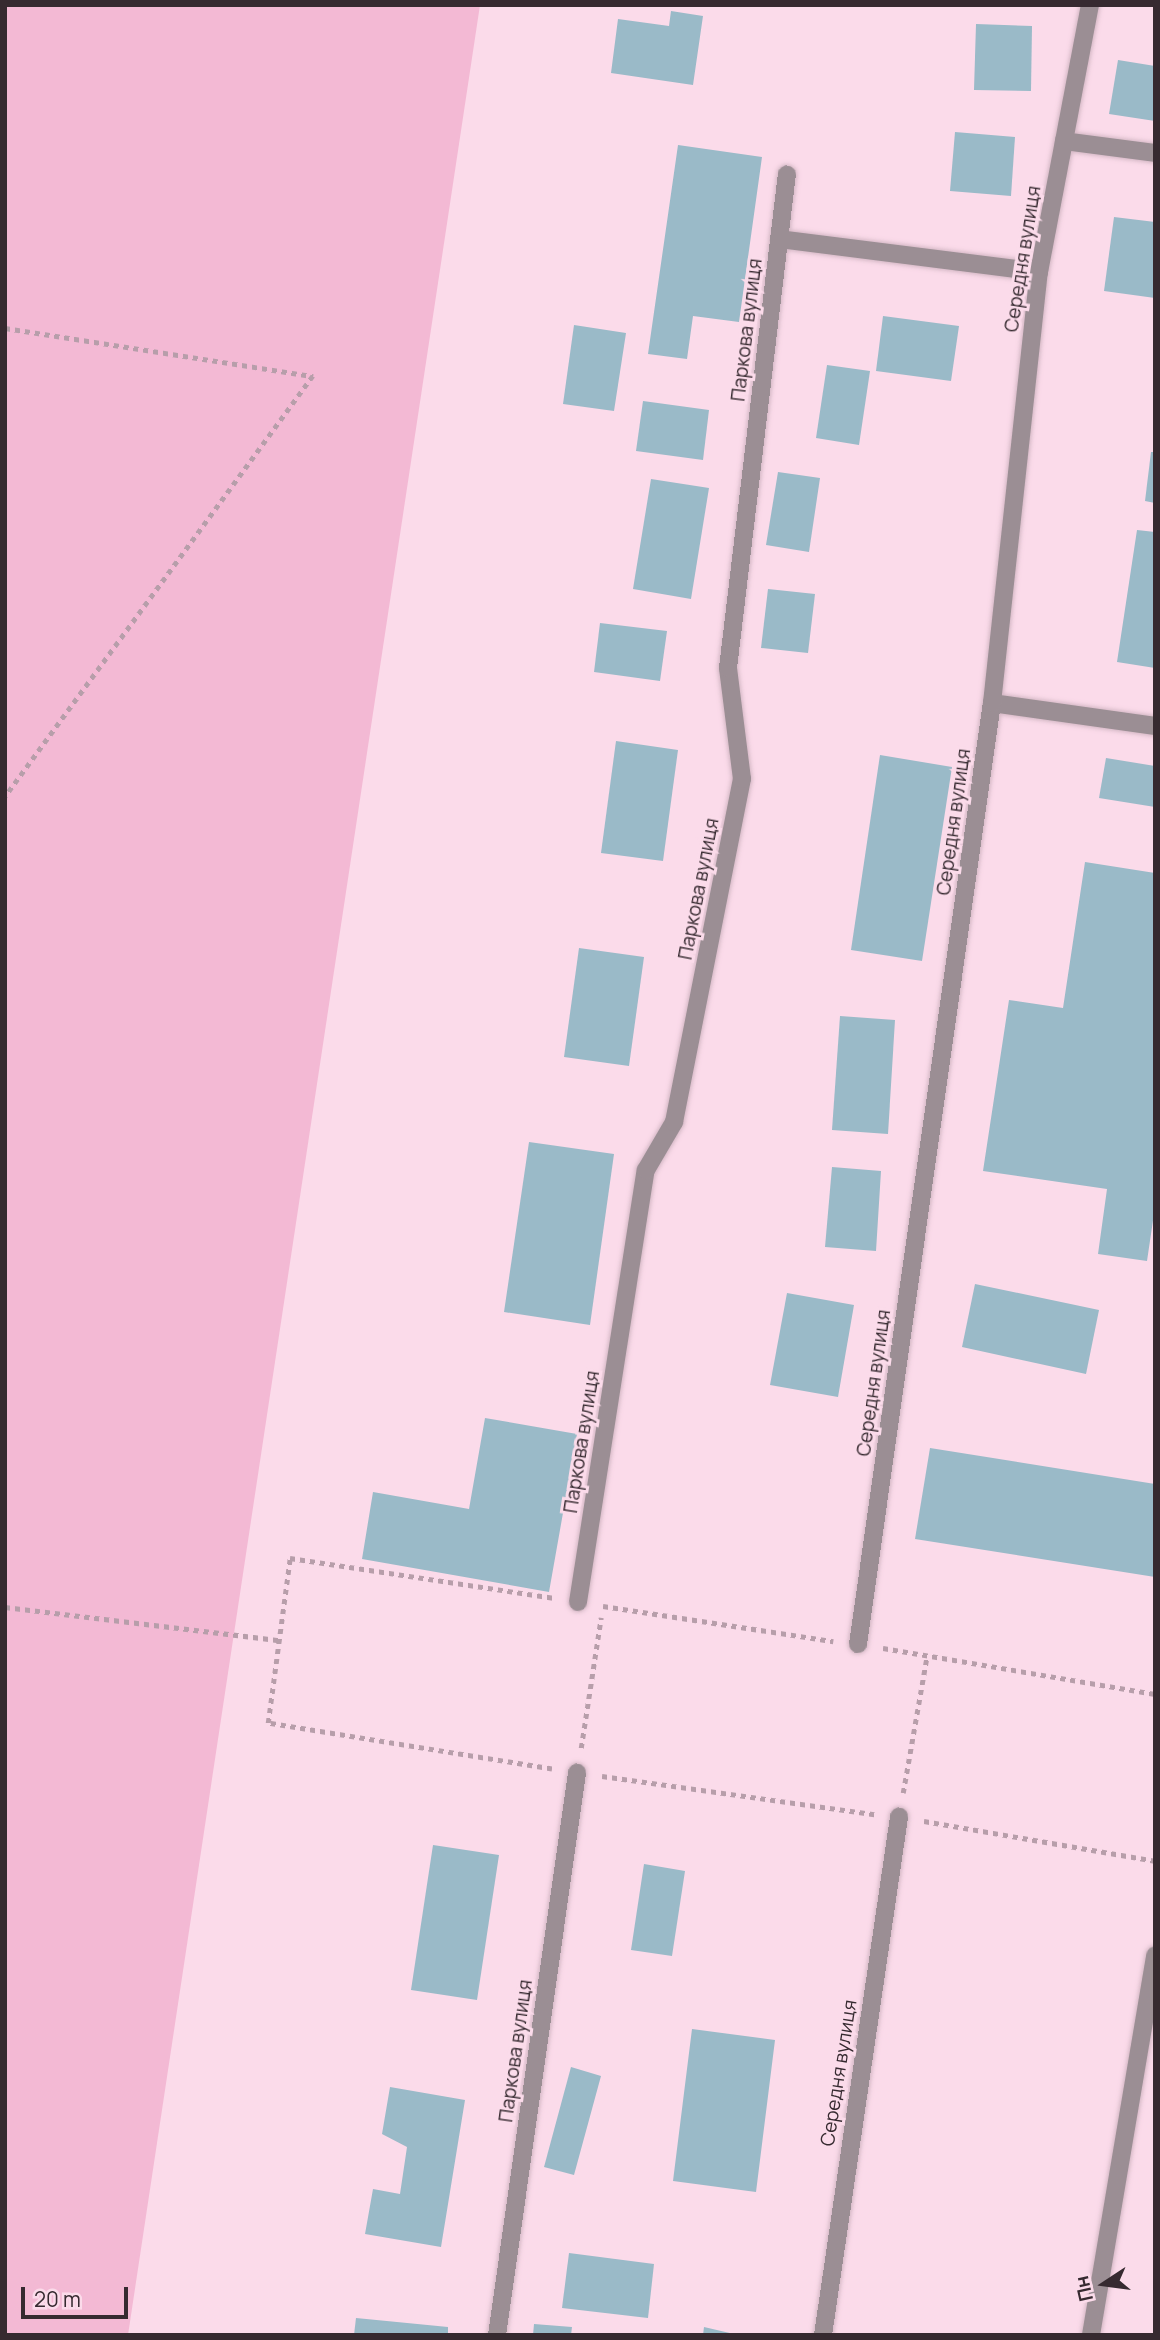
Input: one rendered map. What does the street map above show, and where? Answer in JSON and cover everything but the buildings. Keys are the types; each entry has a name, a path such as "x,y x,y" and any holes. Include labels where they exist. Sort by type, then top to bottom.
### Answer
{"street":[{"name":"Середня вулиця","path":"858,1644 992,703 1039,272 1090,5"},
{"path":"1064,141 1155,153"},
{"name":"Паркова вулиця","path":"578,1602 646,1170 674,1122 742,779 727,667 787,174"},
{"path":"779,239 1039,272"},
{"path":"992,703 1155,726"},
{"name":"Паркова вулиця","path":"497,2335 577,1773"},
{"name":"Середня вулиця","path":"823,2335 899,1817"},
{"path":"1091,2335 1155,1955"}],"path":[{"path":"5,328 313,376 5,797"},
{"path":"1155,1694 858,1644 290,1558 268,1723 577,1773 899,1817 1155,1861"},
{"path":"577,1773 603,1606"},
{"path":"5,1607 279,1640"},
{"path":"899,1817 927,1656"}],"shaded area":[{"path":"5,5 480,5 128,2335 5,2335"}]}
